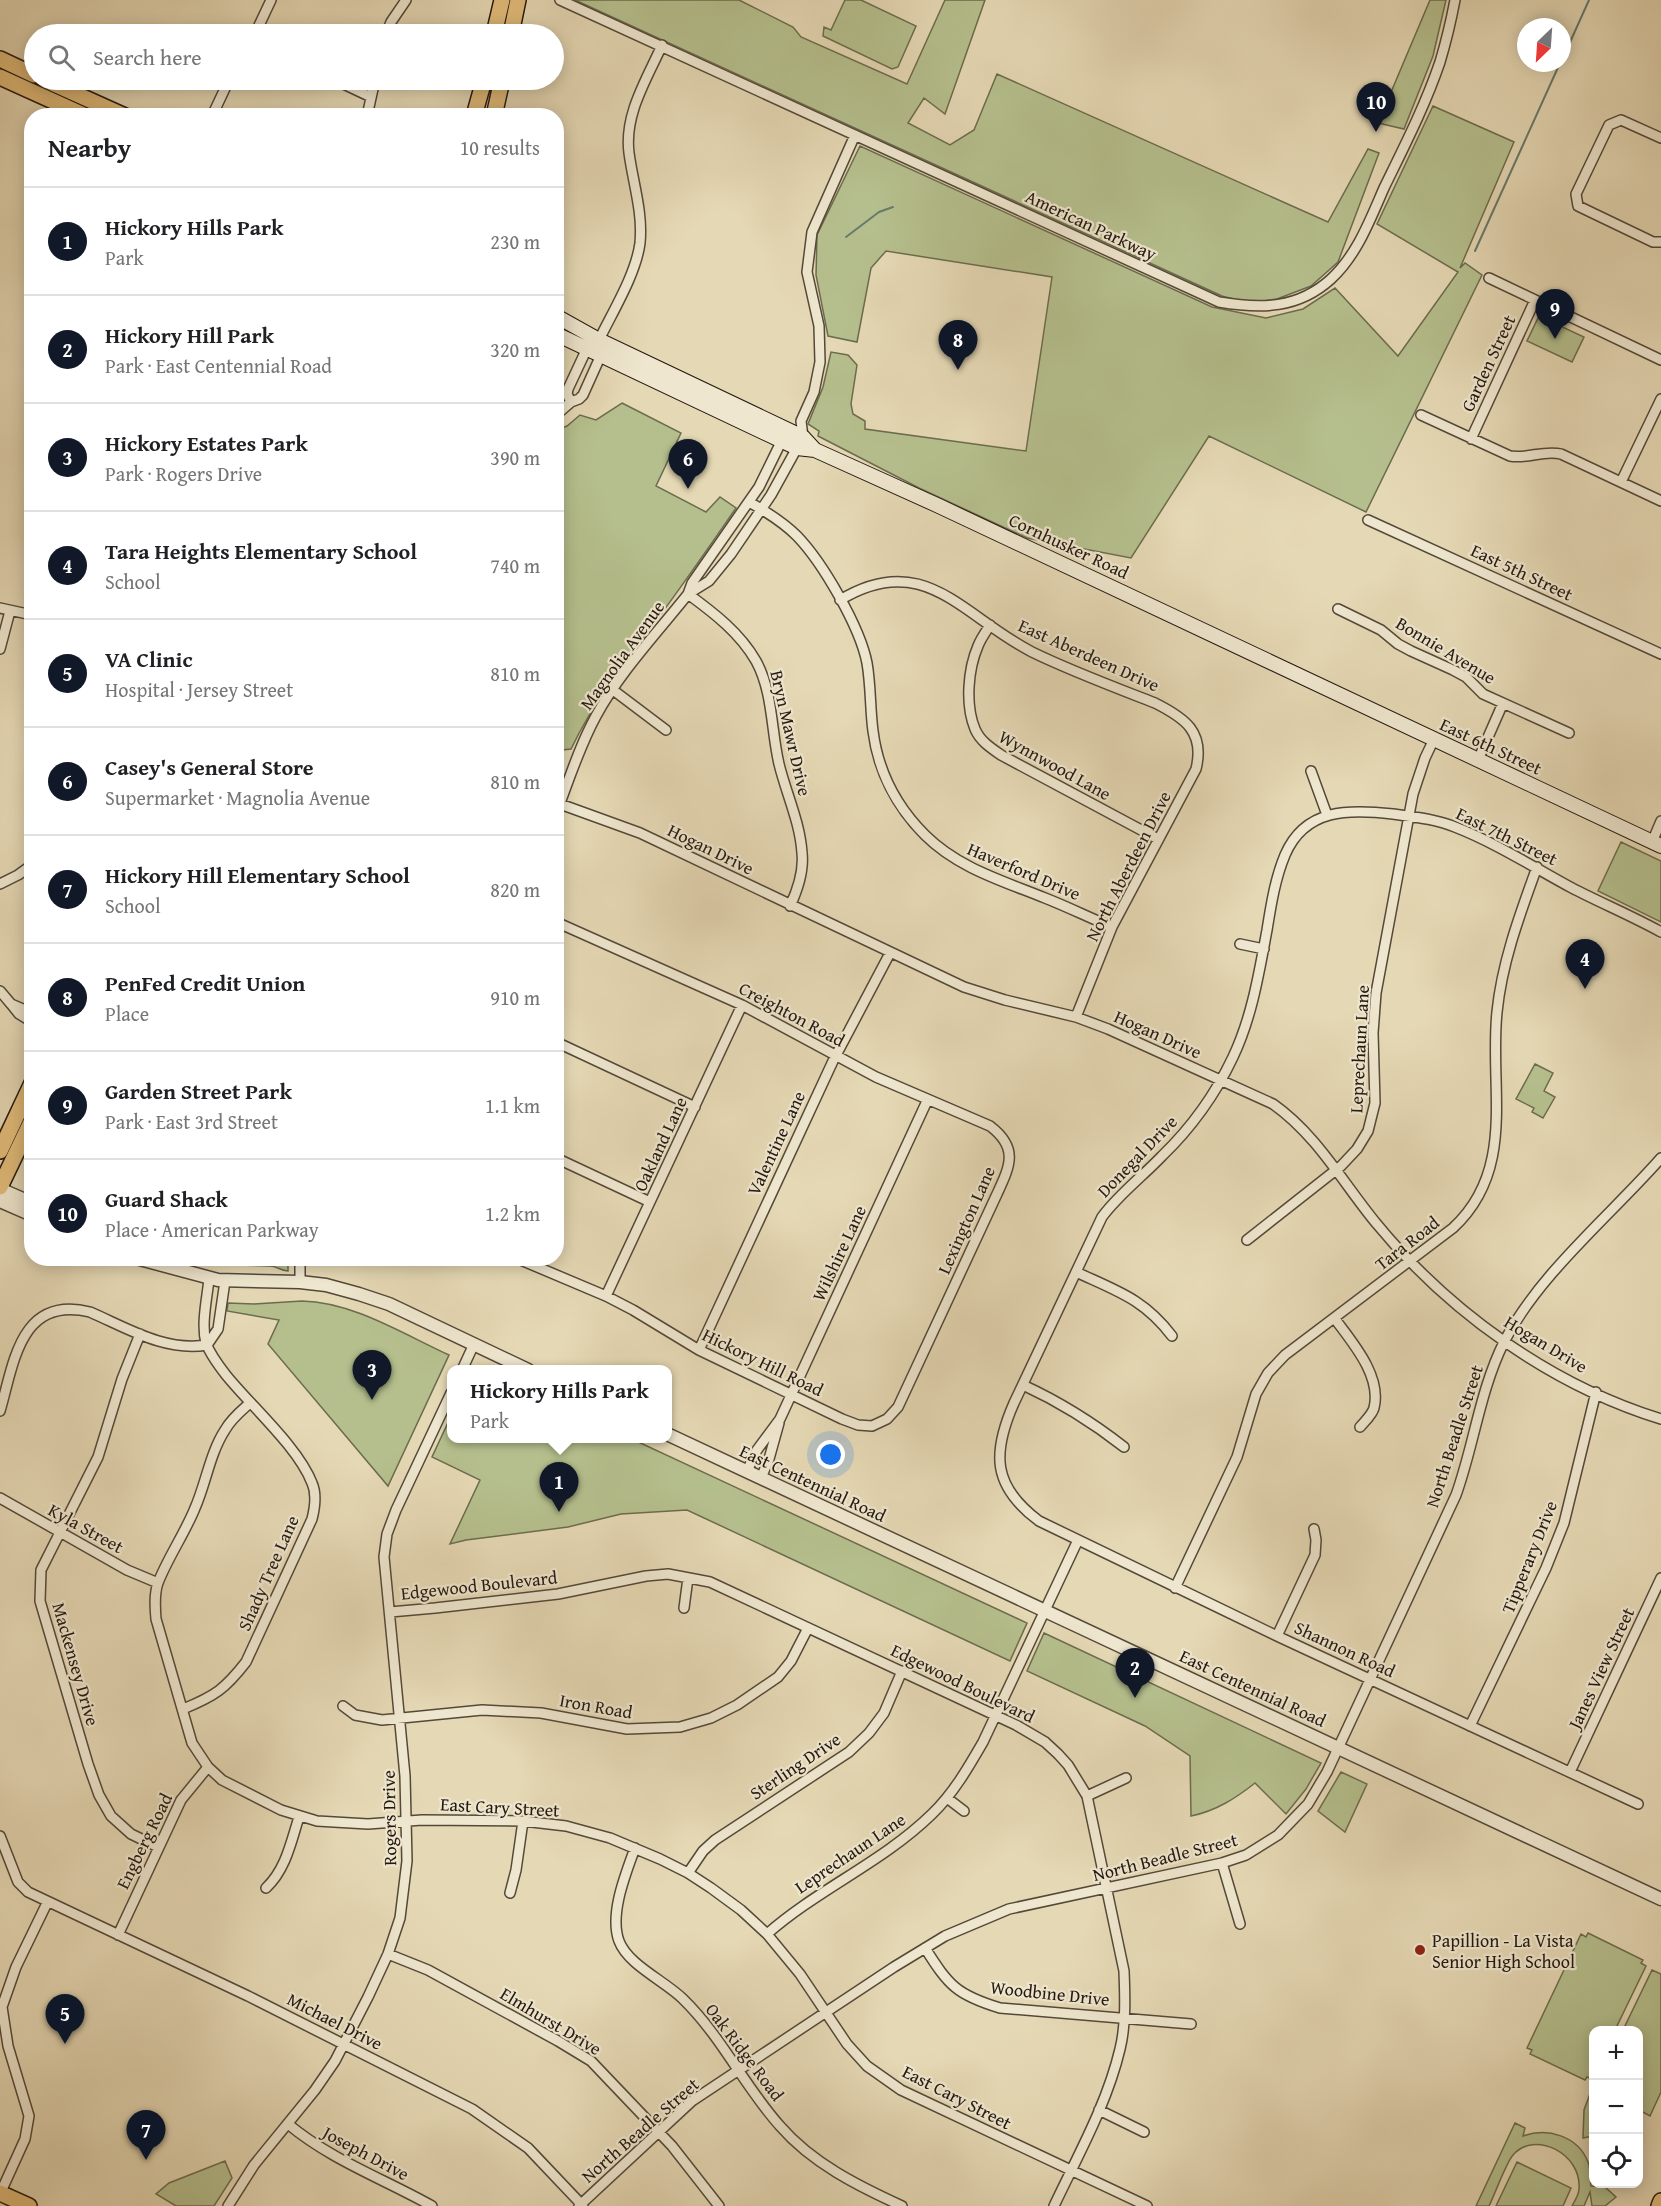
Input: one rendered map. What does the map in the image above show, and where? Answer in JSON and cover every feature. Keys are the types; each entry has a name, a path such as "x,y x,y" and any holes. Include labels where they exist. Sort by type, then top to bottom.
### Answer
{"main road":[{"path":"496,24 502,0"},
{"path":"504,24 510,0"},
{"path":"513,24 518,0"},
{"path":"2,72 24,74"},
{"path":"2,72 24,84"},
{"path":"35,90 68,108"},
{"path":"67,90 107,108"},
{"path":"476,108 481,90"},
{"path":"495,90 495,108"},
{"path":"496,108 500,90"},
{"name":"Cornhusker Road","path":"564,320 784,435"},
{"name":"Cornhusker Road","path":"564,338 939,506 1305,680"},
{"name":"East 6th Street","path":"1305,680 1656,844"},
{"path":"0,1151 24,1100"},
{"path":"0,1188 24,1137"},
{"path":"0,2193 29,2206"},
{"path":"1659,2206 1661,2201"}],"street":[{"path":"260,24 271,0"},
{"path":"390,24 406,0"},
{"name":"American Parkway","path":"560,0 1219,302 1263,308 1304,297 1330,280 1347,262 1363,234 1415,123 1440,63 1455,0"},
{"path":"564,409 583,395 601,355 602,348 599,340 633,269 639,246 641,224 629,151 630,122 635,105 662,45"},
{"path":"216,108 224,90"},
{"path":"356,90 371,97"},
{"path":"369,108 373,90"},
{"path":"1661,138 1621,120 1609,125 1576,194 1578,206 1653,242 1661,242"},
{"path":"800,442 801,421 814,392 820,362 819,326 807,272 812,232 855,135"},
{"path":"1489,278 1661,360"},
{"name":"Garden Street","path":"1471,439 1535,300"},
{"path":"571,402 567,394 568,389 585,348 591,342 599,340"},
{"path":"1621,482 1661,399"},
{"path":"1421,415 1510,456 1520,458 1549,451 1561,454 1661,501"},
{"path":"784,435 801,421"},
{"name":"Magnolia Avenue","path":"564,792 575,759 597,714 688,594 692,583 764,479 784,435"},
{"name":"Magnolia Avenue","path":"688,594 709,581 731,554 762,509 800,442"},
{"name":"Haverford Drive","path":"749,502 786,526 813,555 840,600 866,661 873,733 879,759 895,797 913,822 937,846 964,865 1112,927"},
{"name":"East 5th Street","path":"1368,520 1661,654"},
{"name":"East Aberdeen Drive","path":"840,600 875,583 913,582 928,586 946,595 1012,641 1034,653 1173,712 1192,729"},
{"name":"Bryn Mawr Drive","path":"688,594 720,618 740,638 757,663 768,694 779,761 799,832 802,853 800,879 790,906"},
{"path":"0,649 5,609 24,613"},
{"name":"Bonnie Avenue","path":"1338,609 1381,630 1411,651 1466,677 1483,694 1569,733"},
{"name":"Wynnwood Lane","path":"990,625 978,644 973,660 970,695 975,729 986,745 1011,761 1158,839"},
{"path":"613,690 666,730"},
{"path":"1478,760 1503,703"},
{"name":"North Aberdeen Drive","path":"1076,1017 1112,927 1196,769 1199,755 1192,729"},
{"name":"Leprechaun Lane","path":"1247,1240 1354,1154 1362,1143 1373,1117 1375,1098 1373,1033 1376,993 1408,816 1419,772 1434,739"},
{"path":"1311,771 1328,815"},
{"name":"Hogan Drive","path":"564,805 640,833 964,987 1005,1000 1076,1017 1127,1036 1273,1104 1308,1135 1377,1224 1411,1261 1457,1305 1505,1341 1554,1371 1596,1392 1661,1419"},
{"name":"East 7th Street","path":"1328,815 1357,811 1408,816 1456,827 1661,932"},
{"name":"Donegal Drive","path":"1039,1521 1025,1511 1012,1496 1003,1479 999,1447 1005,1424 1102,1217 1113,1202 1163,1156 1181,1136 1209,1099 1233,1057 1245,1028 1257,986 1277,879 1284,856 1299,832 1312,822 1328,815"},
{"path":"1656,844 1661,821"},
{"name":"Tara Road","path":"1175,1588 1237,1457 1256,1394 1268,1373 1284,1355 1335,1319 1459,1223 1472,1206 1489,1174 1496,1139 1497,1011 1511,944 1537,867"},
{"path":"0,884 24,871"},
{"name":"Creighton Road","path":"564,926 742,1005 835,1056 927,1101 990,1126 1006,1143"},
{"path":"1240,944 1264,949"},
{"name":"Valentine Lane","path":"699,1350 835,1056 890,953"},
{"path":"0,991 24,1017"},
{"path":"11,1004 24,1010"},
{"name":"Oakland Lane","path":"606,1296 742,1005"},
{"path":"564,1046 695,1107"},
{"name":"Wilshire Lane","path":"761,1478 780,1419 927,1101"},
{"name":"Lexington Lane","path":"944,1310 1006,1173 1010,1158 1006,1143"},
{"name":"North Beadle Street","path":"581,2206 692,2101 945,1936 1009,1909 1222,1863 1261,1846 1288,1827 1308,1804 1339,1748 1456,1495 1466,1467 1486,1389 1505,1341 1524,1307 1551,1275 1661,1158"},
{"path":"564,1162 650,1202"},
{"path":"0,1188 24,1199"},
{"path":"0,1201 24,1212"},
{"path":"165,1266 209,1279 300,1282 326,1285 369,1297 389,1304 518,1365"},
{"path":"300,1266 300,1282"},
{"name":"Hickory Hill Road","path":"535,1266 606,1296 699,1350 858,1425 872,1426 887,1419 898,1407 944,1310"},
{"path":"1076,1272 1142,1304 1172,1336"},
{"name":"Shady Tree Lane","path":"183,1709 215,1695 230,1683 246,1662 312,1519 316,1503 313,1484 302,1463 220,1367 207,1345 204,1331 209,1279"},
{"path":"0,1411 21,1340 42,1317 57,1311 78,1309 166,1344 182,1347 207,1345 218,1329 225,1281"},
{"path":"1335,1319 1361,1354 1372,1379 1374,1408 1360,1427"},
{"name":"Mackensey Drive","path":"141,1334 122,1380 98,1457 41,1570 40,1601 99,1796 111,1816 131,1834 158,1847"},
{"path":"464,1365 474,1344"},
{"path":"1023,1385 1058,1401 1095,1424 1124,1447"},
{"name":"Tipperary Drive","path":"1470,1726 1546,1568 1564,1522 1596,1392"},
{"name":"Rogers Drive","path":"228,2206 254,2164 315,2090 345,2044 388,1954 400,1918 406,1883 405,1776 384,1557 387,1534 396,1510 447,1402"},
{"name":"East Cary Street","path":"250,1403 225,1430 213,1453 206,1481 195,1509 158,1583 154,1603 156,1619 192,1743 208,1767 222,1780 299,1817 337,1824 405,1821 523,1821 566,1826 636,1848 688,1873 741,1910 767,1934 800,1974 847,2044 867,2066 902,2090 1147,2206"},
{"name":"Wilshire Lane","path":"747,1471 757,1450 780,1419"},
{"name":"East Centennial Road","path":"672,1436 1661,1899"},
{"name":"Kyla Street","path":"0,1498 127,1570 158,1583"},
{"name":"Shannon Road","path":"1039,1521 1175,1588 1638,1804"},
{"path":"1277,1636 1315,1555 1314,1530"},
{"name":"Leprechaun Lane","path":"767,1934 786,1917 914,1832 947,1798 966,1772 996,1715 1078,1540"},
{"name":"Edgewood Boulevard","path":"390,1612 558,1594 646,1576 668,1574 711,1582 996,1715 1045,1742 1068,1765 1087,1796 1124,1971 1124,2018 1121,2048 1099,2110 1054,2206"},
{"path":"684,1608 688,1578"},
{"name":"Janes View Street","path":"1570,1772 1661,1578"},
{"name":"Iron Road","path":"343,1706 355,1715 366,1718 400,1719 482,1710 541,1713 627,1729 680,1727 711,1718 737,1705 778,1677 790,1661 808,1628"},
{"name":"Sterling Drive","path":"688,1873 703,1851 715,1840 849,1752 869,1733 884,1713 902,1671"},
{"name":"Engberg Road","path":"118,1935 181,1800 208,1767"},
{"path":"1087,1796 1126,1778"},
{"path":"947,1798 964,1811"},
{"path":"266,1888 275,1880 282,1867 299,1817"},
{"path":"510,1893 516,1870 523,1821"},
{"name":"Michael Drive","path":"0,1836 18,1882 28,1892 345,2044 472,2109 528,2148 581,2206"},
{"name":"Oak Ridge Road","path":"636,1848 624,1878 618,1904 616,1928 619,1942 629,1956 681,1997 705,2022 780,2127 805,2150 835,2172 902,2206"},
{"path":"1222,1863 1240,1924"},
{"path":"0,2193 25,2139 29,2116 8,2046 2,2007 16,1967 47,1903"},
{"name":"Woodbine Drive","path":"925,1948 941,1973 957,1991 1000,2008 1191,2024"},
{"name":"Elmhurst Drive","path":"388,1954 428,1970 582,2055 597,2066 658,2132 719,2206"},
{"path":"1099,2110 1144,2132"},
{"name":"Joseph Drive","path":"288,2124 307,2140 432,2206"}],"green space":[{"path":"575,0 739,0 793,27 801,37 907,84 945,0 985,0 945,114 924,98 908,123 950,145 974,130 997,74 1328,222 1368,149 1379,153 1338,262 1311,286 1277,299 1248,303 1222,296"},
{"path":"845,0 861,0 916,26 898,67 892,69 823,36 824,27 831,30"},
{"path":"1430,0 1446,0 1433,56 1404,129 1378,123"},
{"path":"1433,106 1514,142 1460,268 1465,263 1482,275 1366,512 1209,436 1131,558 1027,538 919,488 818,436 819,431 808,424 823,387 831,352 848,355 857,365 851,404 853,414 865,421 865,429 1026,451 1052,277 886,251 871,268 857,342 828,336 816,275 817,235 860,146 1212,307 1266,318 1303,309 1335,288 1398,356 1458,272 1377,224"},
{"path":"1539,316 1584,337 1572,362 1527,341"},
{"path":"622,403 681,433 656,486 706,512 720,497 736,508 613,679 571,749 564,750 564,427 580,415 596,420"},
{"path":"1621,842 1661,861 1661,922 1598,891"},
{"path":"1535,1064 1553,1073 1544,1091 1555,1097 1543,1118 1532,1112 1534,1108 1516,1099"},
{"path":"272,1266 288,1266 288,1271"},
{"path":"302,1301 340,1307 359,1313 449,1355 388,1486 268,1344 279,1320 227,1311 228,1303"},
{"path":"447,1425 447,1443 641,1443 1027,1623 1010,1661 687,1510 621,1514 568,1527 450,1544 480,1480 432,1457"},
{"path":"1044,1633 1321,1763 1306,1789 1286,1814 1255,1783 1225,1803 1191,1816 1190,1756 1145,1726 1027,1671"},
{"path":"1341,1772 1367,1784 1345,1832 1318,1811"},
{"path":"1588,1933 1643,1960 1641,1963 1646,1966 1617,2026 1589,2026 1589,2078 1585,2080 1530,2054 1532,2050 1527,2048 1581,1934 1586,1937"},
{"path":"1652,1970 1661,1974 1661,2092 1650,2116 1643,2112 1643,2026 1625,2026"},
{"path":"1589,2096 1589,2137 1583,2138 1584,2110"},
{"path":"1515,2123 1525,2128 1523,2136 1532,2133 1551,2133 1569,2140 1577,2146 1588,2162 1589,2188 1606,2188 1616,2197 1605,2206 1592,2206 1590,2192 1584,2206 1572,2206 1579,2189 1578,2176 1573,2165 1555,2149 1544,2145 1533,2145 1522,2148 1510,2159 1489,2206 1476,2206"},
{"path":"225,2161 232,2178 214,2206 176,2206 156,2194 169,2183"},
{"path":"1517,2162 1571,2188 1563,2206 1496,2206"}],"waterway":[{"path":"1571,40 1589,0"},
{"path":"1475,251 1556,72"},
{"path":"846,237 879,212 893,207"}],"place":[{"name":"Guard Shack","path":"1376,132"},
{"name":"Garden Street Park","path":"1555,339"},
{"name":"PenFed Credit Union","path":"958,370"},
{"name":"Casey's General Store","path":"688,489"},
{"name":"Tara Heights Elementary School","path":"1585,989"},
{"name":"Hickory Estates Park","path":"372,1400"},
{"name":"Hickory Hills Park","path":"559,1512"},
{"name":"Hickory Hill Park","path":"1135,1698"},
{"name":"Papillion - La Vista Senior High School","path":"1420,1950"},
{"name":"VA Clinic","path":"65,2044"},
{"name":"Hickory Hill Elementary School","path":"146,2160"}]}
